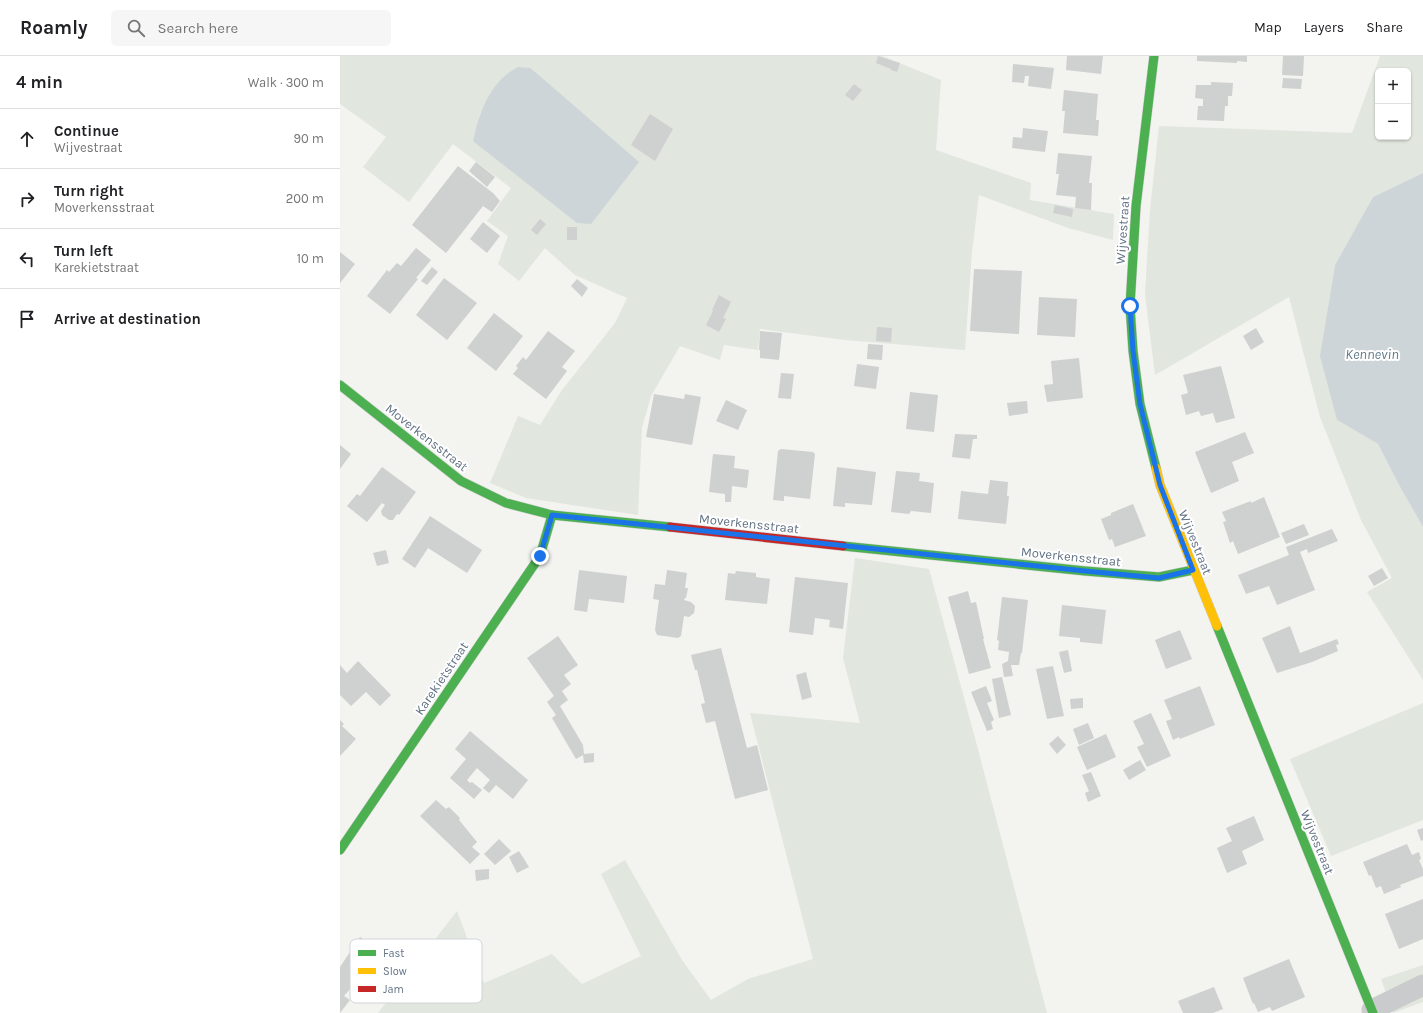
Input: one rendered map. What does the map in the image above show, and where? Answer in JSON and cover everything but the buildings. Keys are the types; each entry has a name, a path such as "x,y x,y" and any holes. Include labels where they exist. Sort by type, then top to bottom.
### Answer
{"street":[{"name":"Wijvestraat","path":"1154,56 1136,206 1130,306 1133,351 1140,404 1160,485 1372,1011"},
{"name":"Moverkensstraat","path":"340,385 461,481 506,503 552,515 1159,578 1193,570"},
{"name":"Karekietstraat","path":"340,850 540,556 552,515"},
{"path":"1372,1011 1423,986"}],"shaded area":[{"path":"340,56 882,56 941,80 936,150 1031,183 1030,200 1114,214 1113,240 1068,228 979,195 972,252 965,350 845,340 760,329 758,350 724,345 720,360 680,346 651,396 642,428 638,515 526,498 490,483 518,416 540,425 562,390 615,323 627,298 575,275 545,248 519,281 498,264 508,236 487,221 511,188 453,144 409,202 363,167 386,137 340,104"},
{"path":"1380,56 1423,56 1423,173 1373,197 1335,265 1328,307 1337,420 1378,444 1423,527 1423,680 1367,592 1392,578 1361,520 1320,417 1289,297 1155,375 1145,294 1150,210 1159,126 1352,133 1375,70 1375,140 1411,140 1411,68 1376,68"},
{"path":"855,558 929,569 1047,1013 378,1013 386,1003 482,1003 482,978 484,983 552,954 582,984 641,956 601,874 625,860 682,960 711,1000 748,979 813,959 750,713 860,723 843,658"},
{"path":"1423,703 1423,820 1331,856 1290,759"},
{"path":"457,911 468,939 435,939"},
{"path":"1423,965 1423,1002 1393,1013 1381,979"}],"water":[{"path":"518,67 530,68 639,162 591,224 577,223 473,141 482,109 493,89 508,73"},
{"name":"Kennevin","path":"1423,173 1423,527 1378,444 1337,420 1320,356 1335,265 1373,197"}],"traffic: fast":[{"path":"1154,56 1136,206 1130,306 1133,351 1140,404 1156,468"},
{"path":"340,385 461,481 506,503 552,515 670,527"},
{"path":"340,850 540,556 552,515"},
{"path":"843,546 1085,571 1159,577 1193,570"},
{"path":"1217,626 1373,1013"}],"traffic: slow":[{"path":"1156,468 1160,485 1217,626"}],"traffic: jam":[{"path":"670,527 843,546"}],"route":[{"path":"540,556 552,515 1159,578 1193,570 1160,485 1140,404 1133,351 1130,306"}]}
